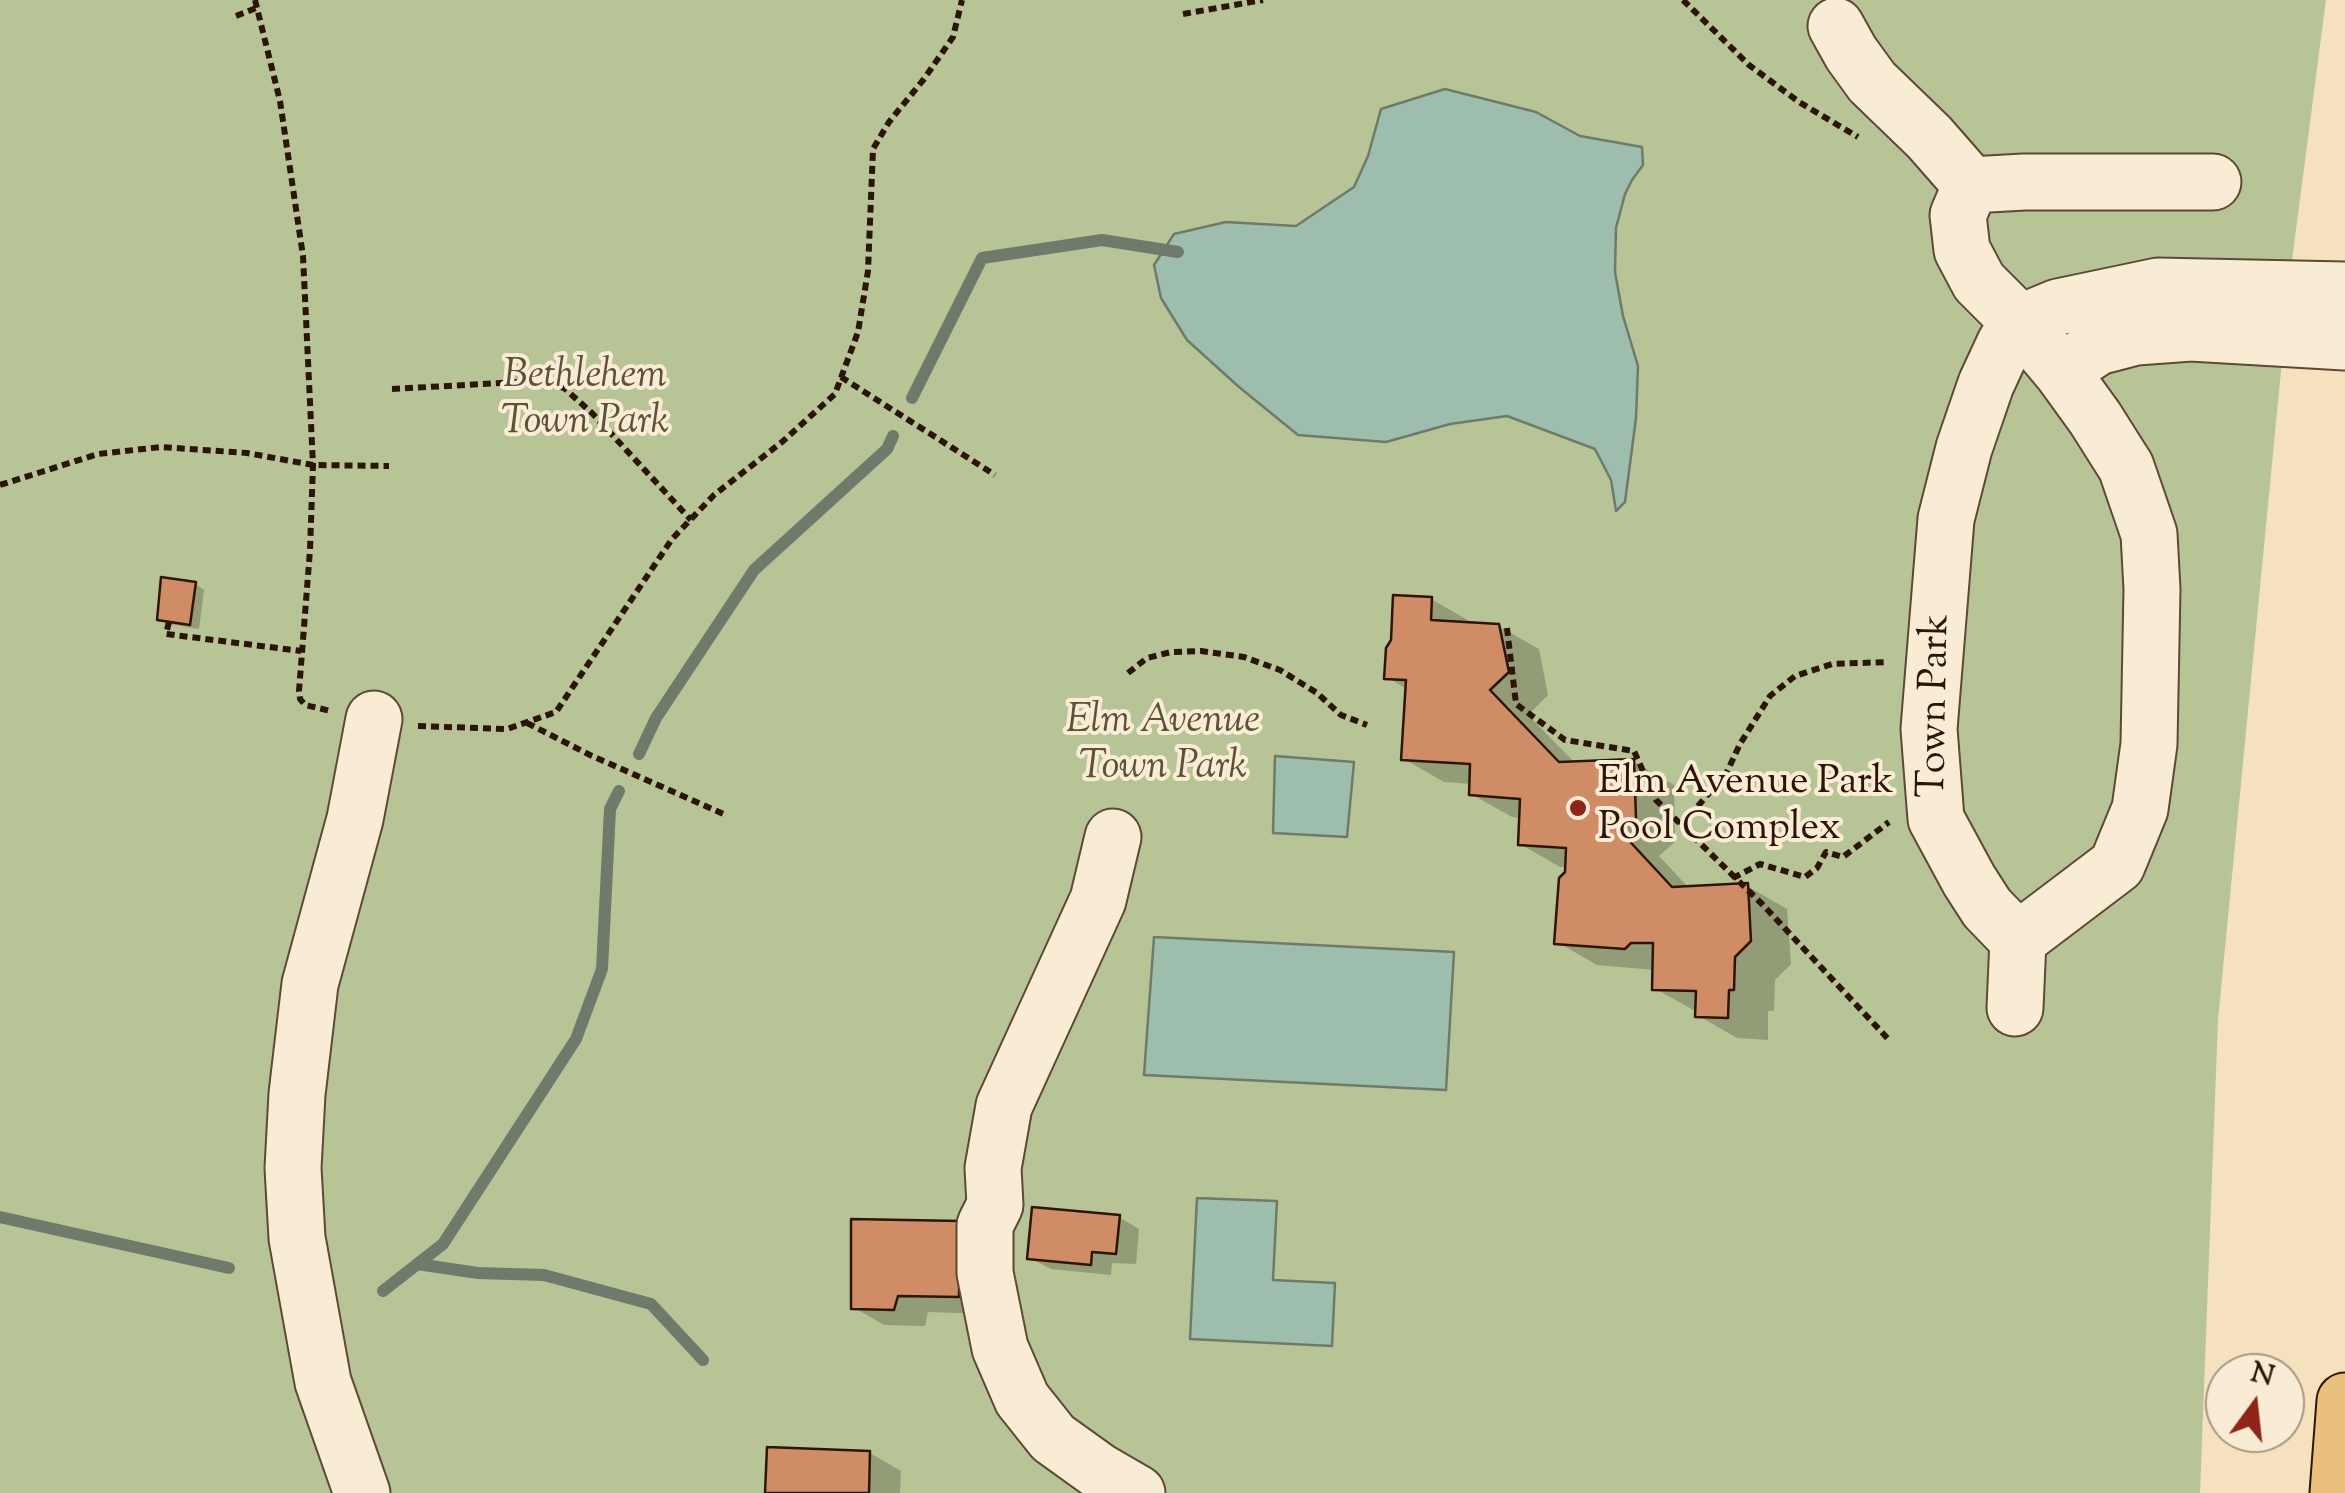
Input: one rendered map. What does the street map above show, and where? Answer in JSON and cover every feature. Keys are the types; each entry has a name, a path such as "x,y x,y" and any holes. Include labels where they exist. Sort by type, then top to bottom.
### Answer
{"main road":[{"path":"2338,1493 2345,1401"}],"lane":[{"path":"1836,26 1872,82 1929,137 1971,186"},
{"path":"1971,186 2024,182 2213,182"},
{"path":"1971,186 1958,215 1962,250 1979,282 2061,370 2126,467 2149,534 2152,589 2149,744 2140,808 2117,866 2018,940 2015,1008"},
{"name":"Town Park","path":"2018,940 1969,880 1936,819 1929,729 1946,518 1964,448 2005,343 2034,318 2058,306 2158,286 2345,290"},
{"path":"2061,370 2098,347 2136,337 2191,333 2345,342"},
{"path":"362,1493 323,1382 297,1238 293,1168 310,984 377,720"},
{"path":"1114,836 1098,900 1004,1106 993,1168 995,1205 985,1224 985,1273 1000,1348 1022,1399 1053,1438 1132,1492"}],"path":[{"path":"236,16 256,4 280,101 303,256 313,465 300,699 305,705 377,720 507,729 556,712 672,540 714,495 835,394 858,332 868,271 873,148 953,37 962,0"},
{"path":"1183,14 1263,0"},
{"path":"1684,0 1749,65 1799,102 1879,149 1929,137"},
{"path":"841,377 996,476"},
{"path":"392,390 537,381 564,388 691,520"},
{"path":"0,485 98,454 161,448 232,451 313,465 389,466"},
{"path":"169,622 166,634 300,651"},
{"path":"1507,628 1516,704 1565,740 1634,751 1656,800 1762,904 1890,1041"},
{"path":"1128,672 1147,658 1171,652 1244,657 1280,670 1317,693 1341,715 1367,725"},
{"path":"1682,826 1727,772 1770,696 1794,676 1832,664 1934,664"},
{"path":"526,722 590,756 726,814"},
{"path":"1733,878 1760,864 1804,878 1817,868 1826,852 1843,857 1890,822 1934,797"}],"green space":[{"name":"Elm Avenue Town Park","path":"0,0 2326,0 2291,268 2218,1020 2200,1493 0,1493"}],"shaded area":[{"path":"1445,89 1536,112 1580,136 1642,147 1643,165 1625,194 1616,228 1615,272 1638,366 1625,502 1616,511 1611,480 1595,449 1507,416 1450,424 1386,442 1298,435 1187,340 1161,298 1154,265 1174,234 1226,222 1296,226 1354,187 1368,156 1381,109"},
{"path":"1275,756 1354,762 1347,837 1273,833"},
{"path":"1154,937 1454,952 1446,1090 1144,1075"},
{"path":"1197,1198 1277,1201 1273,1280 1335,1283 1332,1346 1190,1339"}],"building":[{"path":"161,577 196,582 190,625 157,620"},
{"name":"Elm Avenue Park Pool Complex","path":"1393,595 1432,597 1431,620 1499,624 1509,672 1490,690 1559,762 1634,759 1636,818 1621,832 1672,887 1748,883 1751,941 1735,957 1728,1018 1695,1017 1696,991 1652,990 1653,943 1631,943 1625,949 1554,944 1559,878 1565,872 1566,848 1518,845 1520,799 1469,795 1470,764 1401,760 1406,680 1384,679"},
{"path":"1032,1207 1120,1215 1116,1254 1092,1252 1091,1265 1027,1259"},
{"path":"851,1219 960,1221 959,1297 898,1296 894,1310 851,1309"},
{"path":"767,1447 870,1451 869,1493 765,1493"}],"waterway":[{"path":"912,398 982,258 1102,240 1178,252"},
{"path":"639,754 656,718 754,570 887,449 893,436"},
{"path":"383,1291 443,1244 576,1039 602,969 610,809 619,791"},
{"path":"0,1217 229,1268"},
{"path":"417,1264 478,1273 544,1275 651,1304 703,1360"}],"place":[{"name":"Elm Avenue Park Pool Complex","path":"1578,808"}],"park label":[{"name":"Bethlehem Town Park","path":"585,402"}]}
